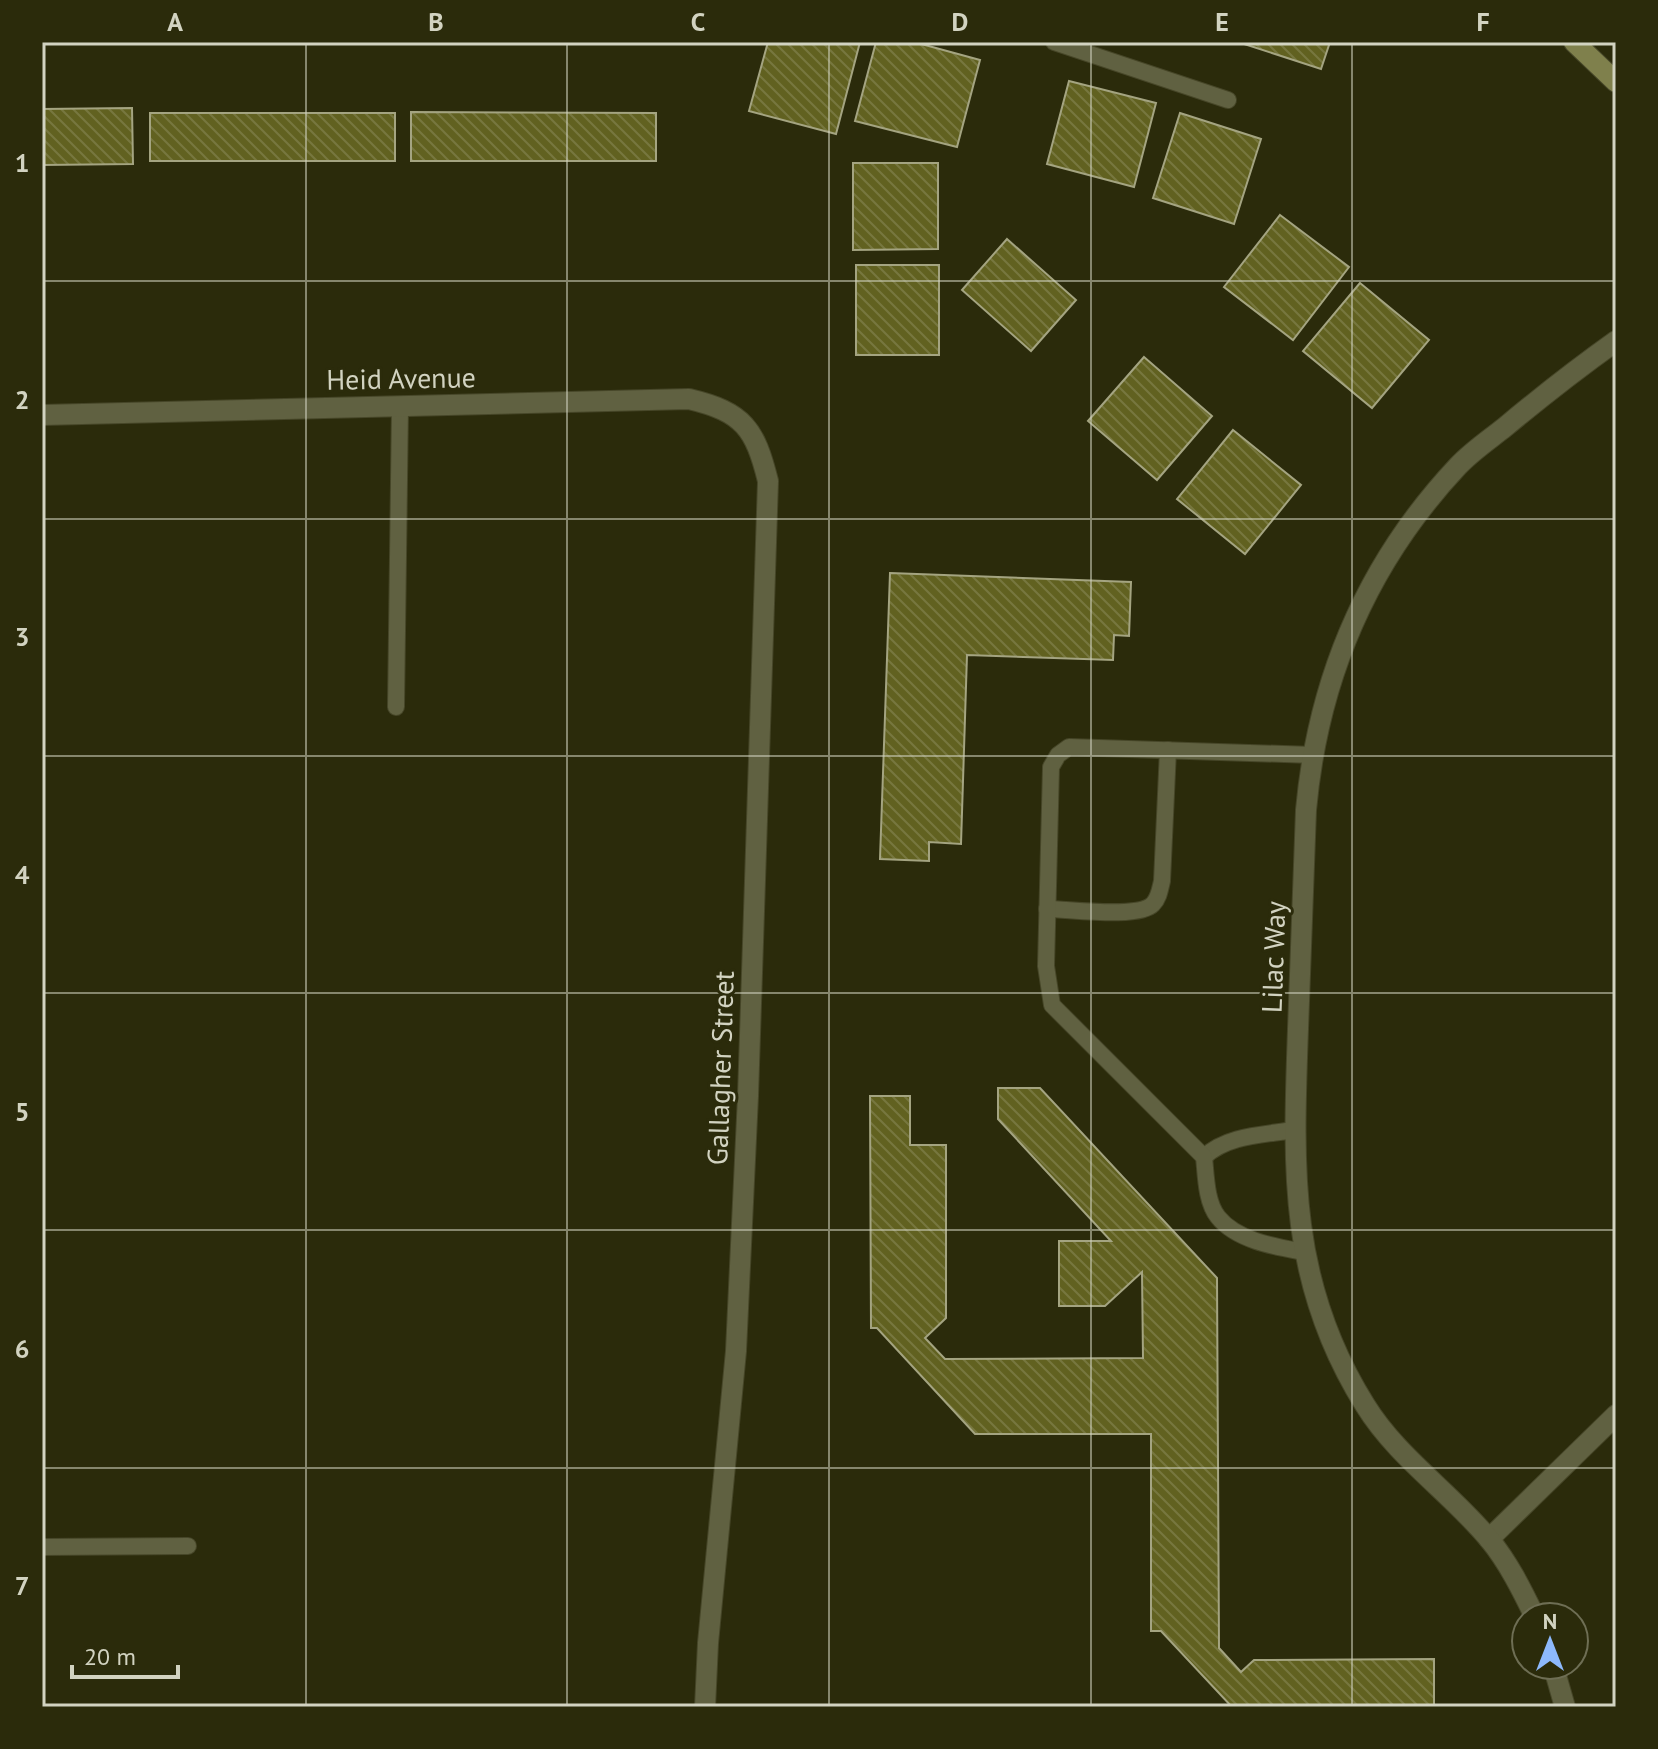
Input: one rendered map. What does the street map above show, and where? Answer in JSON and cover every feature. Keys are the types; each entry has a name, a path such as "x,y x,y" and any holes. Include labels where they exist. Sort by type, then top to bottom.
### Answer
{"main road":[{"path":"1574,42 1616,82"}],"street":[{"name":"Lilac Way","path":"1528,1601 1489,1539 1382,1431 1338,1357 1315,1297 1304,1252 1294,1130 1306,810 1322,708 1343,644 1378,571 1416,514 1461,463 1568,375 1616,341"},
{"name":"Heid Avenue","path":"42,415 689,399 715,405 738,419 750,432"},
{"name":"Gallagher Street","path":"705,1707 708,1643 736,1351 748,1096 768,481 759,446 750,432"},
{"path":"1489,1539 1616,1415"},
{"path":"1558,1681 1565,1707"}],"lane":[{"path":"1054,42 1228,100"},
{"path":"396,707 400,406"},
{"path":"1304,1252 1247,1238 1218,1217 1207,1191 1204,1157 1052,1005 1046,966 1047,909 1051,767 1058,755 1069,747 1313,755"},
{"path":"1047,909 1135,912 1151,907 1159,895 1162,881 1168,750"},
{"path":"1204,1157 1214,1147 1236,1139 1294,1130"},
{"path":"42,1547 188,1546"}],"building":[{"path":"768,42 860,42 836,134 749,111"},
{"path":"876,42 914,42 980,60 957,147 855,121"},
{"path":"1238,42 1330,42 1321,69"},
{"path":"1069,81 1156,103 1134,187 1047,164"},
{"path":"132,108 133,164 42,165 42,109"},
{"path":"411,112 656,113 656,161 411,161"},
{"path":"150,113 395,113 395,161 150,161"},
{"path":"1180,113 1261,139 1234,224 1153,198"},
{"path":"853,163 938,163 938,249 853,250"},
{"path":"1280,215 1349,267 1293,340 1224,287"},
{"path":"1007,239 1076,300 1031,351 962,290"},
{"path":"856,265 939,265 939,355 856,355"},
{"path":"1360,283 1429,340 1372,408 1303,351"},
{"path":"1144,357 1212,416 1157,480 1088,421"},
{"path":"1233,430 1301,485 1245,554 1177,499"},
{"path":"890,573 1131,582 1129,636 1114,635 1113,660 967,655 961,844 929,842 929,861 880,859"},
{"path":"998,1088 1040,1088 1217,1278 1219,1648 1241,1672 1254,1660 1434,1659 1434,1706 1480,1707 1232,1707 1161,1631 1151,1631 1151,1434 975,1434 877,1328 871,1328 870,1096 910,1096 910,1145 946,1145 946,1318 925,1338 945,1359 1143,1358 1142,1272 1105,1306 1059,1306 1059,1241 1111,1241 998,1119"}]}
